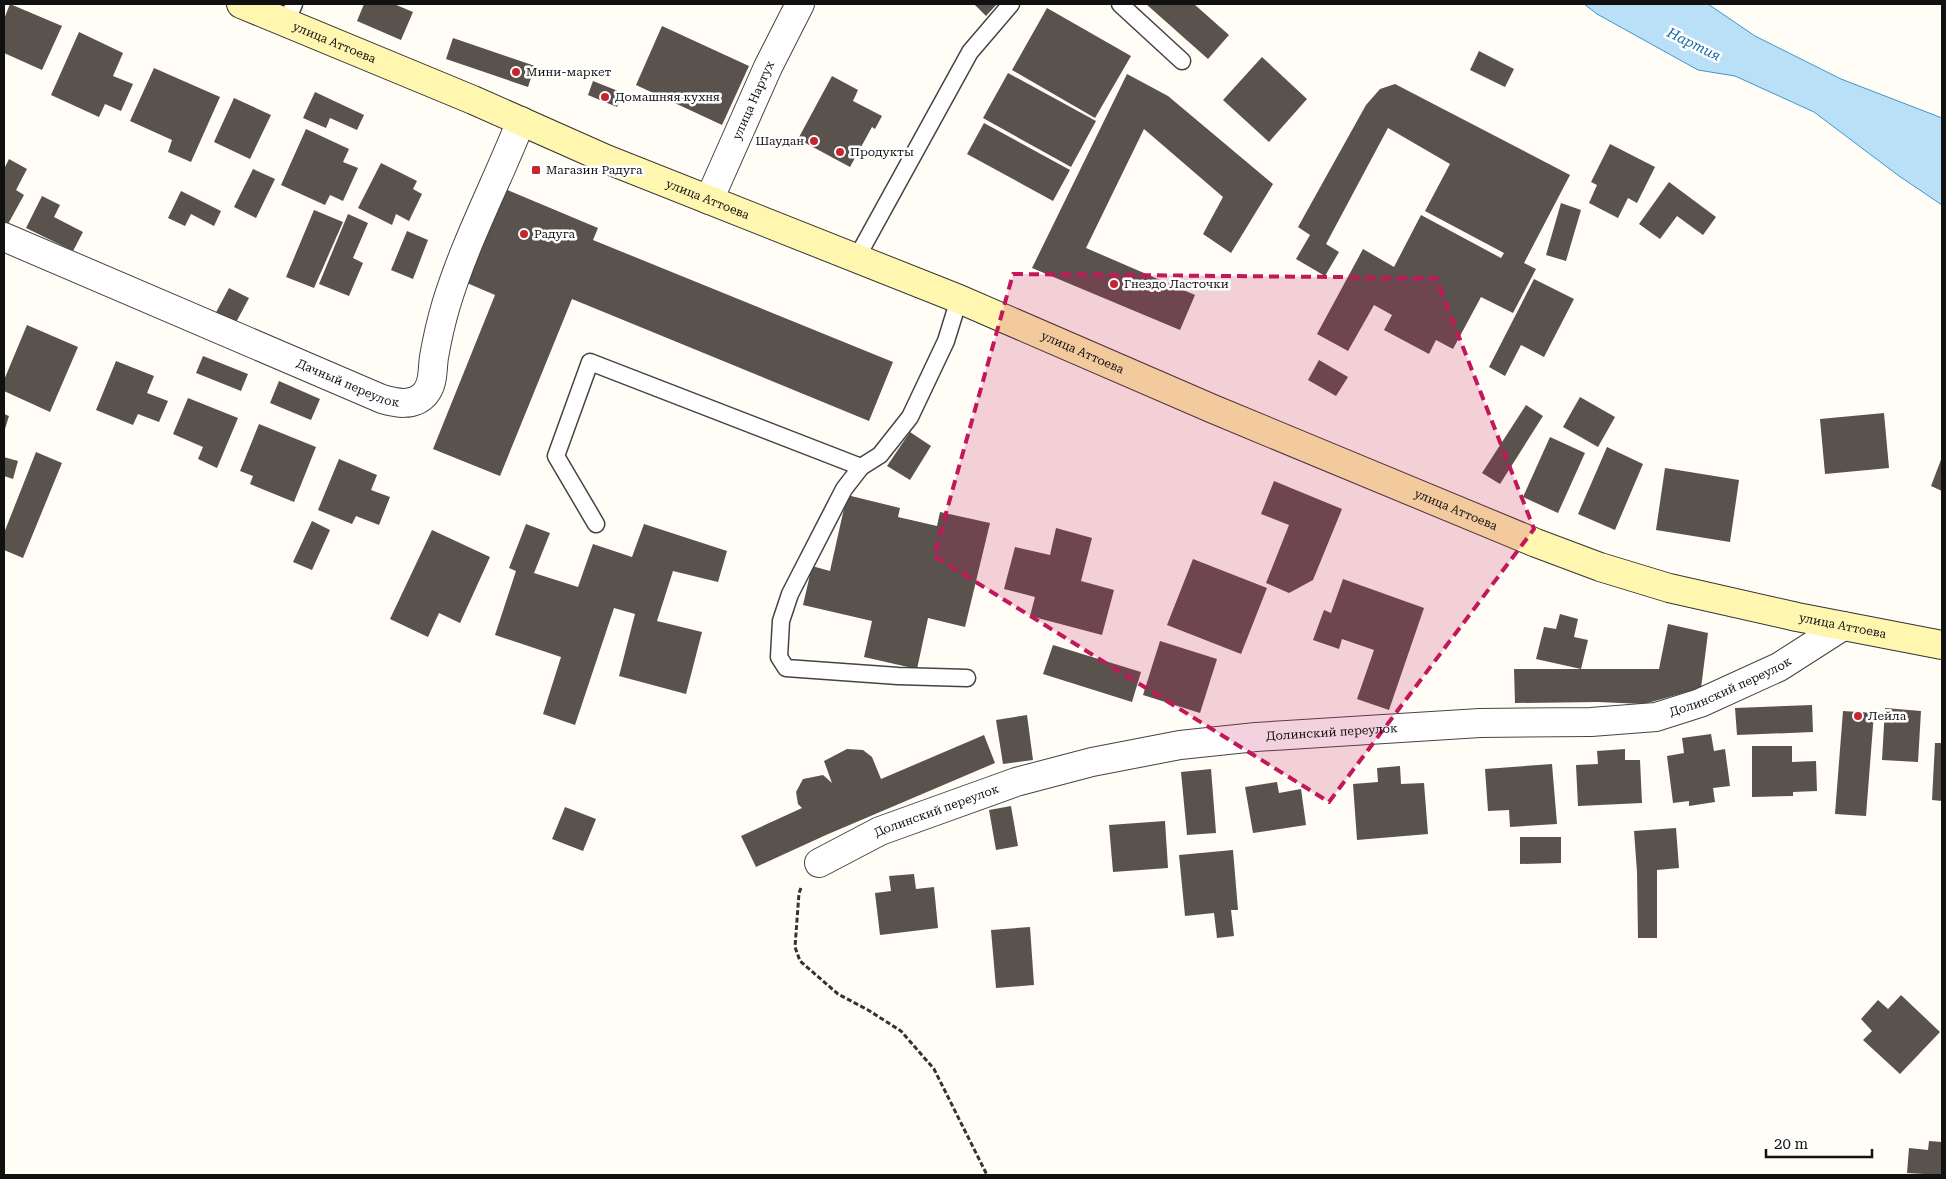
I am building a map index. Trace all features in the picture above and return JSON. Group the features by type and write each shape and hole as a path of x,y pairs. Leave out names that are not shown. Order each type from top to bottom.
{"street":[{"name":"улица Аттоева","path":"241,4 290,13 520,121 606,159 959,299 1350,467 1600,568 1678,590 1942,646"},
{"name":"улица Нартух","path":"709,200 768,66 800,4"},
{"name":"Дачный переулок","path":"4,237 382,398 399,403 414,402 424,394 431,383 434,357 446,305 471,236 504,164 520,121"},
{"name":"Долинский переулок","path":"819,863 880,831 1016,782 1092,762 1180,745 1256,737 1480,724 1591,722 1656,718 1700,703 1779,668 1843,626"}],"lane":[{"path":"856,259 970,52 1011,4"},
{"path":"1120,4 1182,60"},
{"path":"959,299 946,341 910,417 880,455 861,467 844,489 790,594 781,621 779,657 786,668 898,676 967,678"},
{"path":"596,524 556,456 590,362 861,467"}],"path":[{"path":"819,863 804,879 799,893 795,947 800,961 838,994 901,1031 934,1069 987,1175"}],"highlighted area":[{"path":"1013,274 1436,278 1534,529 1329,802 934,556"}],"water":[{"name":"Нартия","path":"1584,4 1708,4 1755,36 1841,79 1942,118 1942,205 1899,176 1814,112 1735,76 1698,70 1597,14"}],"building":[{"path":"10,4 62,26 42,70 4,53 4,19"},
{"path":"364,4 394,4 413,12 401,40 357,21"},
{"path":"974,4 997,4 986,16"},
{"path":"1146,4 1194,4 1229,35 1208,59"},
{"path":"1047,8 1131,56 1095,118 1012,70"},
{"path":"662,26 749,66 722,125 636,85"},
{"path":"79,32 123,53 113,76 133,84 121,111 105,104 99,117 51,95"},
{"path":"453,38 535,66 528,87 446,59"},
{"path":"1479,51 1514,69 1505,87 1470,70"},
{"path":"1262,57 1307,99 1269,142 1223,100"},
{"path":"154,68 220,97 191,162 168,152 172,140 130,121"},
{"path":"1008,73 1096,121 1071,167 983,118"},
{"path":"1127,74 1168,96 1273,184 1231,253 1203,234 1223,197 1144,129 1086,248 1195,295 1180,330 1032,268"},
{"path":"832,76 858,90 853,101 882,116 875,129 872,127 850,167 798,139"},
{"path":"593,81 623,93 617,107 588,95"},
{"path":"1395,84 1570,175 1524,263 1536,269 1513,313 1481,297 1453,349 1436,340 1429,354 1384,330 1392,315 1374,305 1348,351 1317,334 1363,249 1394,267 1421,215 1501,258 1504,253 1425,211 1450,164 1388,128 1326,244 1339,252 1325,276 1296,259 1310,235 1298,227 1366,105 1380,89"},
{"path":"315,92 364,115 357,130 330,118 326,128 303,118"},
{"path":"234,98 271,115 250,159 214,142"},
{"path":"984,123 1070,170 1053,201 967,154"},
{"path":"306,129 349,149 343,162 358,168 343,201 330,195 325,205 281,185"},
{"path":"1610,144 1655,167 1637,203 1628,198 1618,218 1589,203 1597,185 1591,182"},
{"path":"9,159 27,169 16,190 24,195 8,224 4,222 4,169"},
{"path":"381,163 417,181 413,189 422,194 409,221 396,214 392,225 358,208"},
{"path":"253,169 275,179 256,218 234,207"},
{"path":"1669,182 1716,217 1703,235 1677,216 1660,239 1639,224"},
{"path":"505,189 598,228 593,240 893,362 869,421 572,299 500,476 433,449 495,295 467,283"},
{"path":"181,191 221,211 214,226 191,214 185,226 168,218"},
{"path":"42,196 60,205 54,217 83,232 73,251 26,228"},
{"path":"1561,203 1581,210 1566,261 1546,255"},
{"path":"314,210 343,222 314,288 286,277"},
{"path":"348,214 368,223 353,258 363,263 349,296 319,284"},
{"path":"407,231 428,240 413,279 391,270"},
{"path":"1534,279 1574,299 1544,357 1521,345 1505,376 1489,367"},
{"path":"229,288 249,298 233,328 213,318"},
{"path":"27,325 78,347 50,412 4,391 4,380"},
{"path":"203,356 248,374 241,391 196,373"},
{"path":"1319,360 1348,377 1336,396 1308,380"},
{"path":"116,361 154,376 147,393 168,401 159,422 138,414 133,425 96,410"},
{"path":"279,381 320,399 311,420 270,403"},
{"path":"1580,397 1615,417 1598,447 1563,427"},
{"path":"188,398 238,418 217,468 198,459 203,447 173,434"},
{"path":"1526,405 1543,416 1500,484 1482,473"},
{"path":"1884,413 1889,468 1825,474 1820,419"},
{"path":"4,414 9,416 4,432"},
{"path":"259,424 316,447 294,502 250,484 253,476 240,471"},
{"path":"910,432 931,446 910,480 887,466"},
{"path":"1550,437 1585,453 1558,513 1523,497"},
{"path":"1607,447 1643,464 1615,530 1578,514"},
{"path":"36,452 62,463 23,558 4,550 4,533"},
{"path":"4,457 18,461 13,479 4,476"},
{"path":"1942,457 1942,491 1931,486"},
{"path":"339,459 377,475 371,490 390,497 379,525 356,516 352,524 318,510"},
{"path":"1665,468 1739,480 1730,542 1656,530"},
{"path":"1274,481 1342,509 1313,580 1289,593 1266,583 1289,525 1261,514"},
{"path":"847,495 900,508 898,517 937,526 940,512 990,523 965,627 928,618 917,669 864,657 872,621 803,605 812,566 830,571"},
{"path":"312,521 330,530 312,570 293,562"},
{"path":"526,524 550,533 534,573 578,587 593,544 632,557 644,524 727,551 718,582 673,571 657,621 702,632 686,694 619,676 635,614 614,608 575,725 543,714 561,657 495,635 516,571 509,568"},
{"path":"1056,528 1092,538 1081,581 1114,590 1102,635 1030,616 1035,597 1004,589 1015,547 1050,555"},
{"path":"432,530 490,557 460,623 439,613 428,637 390,619"},
{"path":"1193,559 1267,588 1241,654 1167,625"},
{"path":"1343,579 1424,608 1389,710 1357,699 1374,650 1342,639 1339,649 1313,640 1324,610 1331,613"},
{"path":"1560,614 1578,619 1574,637 1588,640 1581,669 1536,659 1544,627 1556,629"},
{"path":"1668,624 1708,633 1701,688 1644,704 1598,702 1515,703 1514,669 1659,669"},
{"path":"1160,641 1217,659 1200,713 1143,695"},
{"path":"1053,645 1141,672 1132,702 1043,674"},
{"path":"1812,705 1813,732 1737,735 1735,708"},
{"path":"1885,708 1921,711 1918,762 1882,760"},
{"path":"1843,711 1874,713 1866,816 1835,814"},
{"path":"1027,715 1033,760 1003,764 996,720"},
{"path":"1711,734 1714,751 1725,749 1730,786 1713,788 1715,802 1689,806 1689,801 1673,803 1667,756 1684,753 1682,738"},
{"path":"984,735 995,763 756,867 741,836 802,808 798,804 796,792 803,779 823,775 832,783 824,761 847,749 863,750 872,757 881,779"},
{"path":"1935,743 1942,743 1942,801 1932,800"},
{"path":"1752,746 1792,746 1792,762 1816,761 1817,791 1793,792 1793,796 1752,797"},
{"path":"1625,749 1625,760 1640,760 1642,803 1578,806 1576,765 1598,764 1597,751"},
{"path":"1552,764 1557,824 1510,827 1509,810 1488,811 1485,769"},
{"path":"1400,766 1401,784 1424,783 1428,834 1357,840 1353,784 1378,782 1377,768"},
{"path":"1211,769 1216,833 1187,835 1181,772"},
{"path":"1277,782 1279,793 1301,789 1306,825 1253,833 1245,787"},
{"path":"1011,806 1018,846 996,850 989,810"},
{"path":"565,807 596,819 583,851 552,839"},
{"path":"1165,821 1168,868 1113,872 1109,825"},
{"path":"1676,828 1679,868 1657,870 1657,938 1638,938 1634,831"},
{"path":"1520,837 1561,837 1561,863 1520,864"},
{"path":"1233,850 1238,910 1231,910 1234,936 1217,938 1214,913 1185,916 1179,855"},
{"path":"914,874 916,889 934,887 938,928 880,935 875,893 891,891 889,876"},
{"path":"1030,927 1034,985 996,988 991,930"},
{"path":"1901,995 1940,1032 1900,1074 1863,1040 1872,1031 1861,1019 1878,1000 1888,1009"},
{"path":"1929,1141 1942,1142 1942,1175 1907,1173 1909,1148 1928,1150"}],"place":[{"name":"Мини-маркет","path":"516,72"},
{"name":"Домашняя кухня","path":"605,97"},
{"name":"Шаудан","path":"814,141"},
{"name":"Продукты","path":"840,152"},
{"name":"Магазин Радуга","path":"536,170"},
{"name":"Радуга","path":"524,234"},
{"name":"Гнездо Ласточки","path":"1114,284"},
{"name":"Лейла","path":"1858,716"}]}
